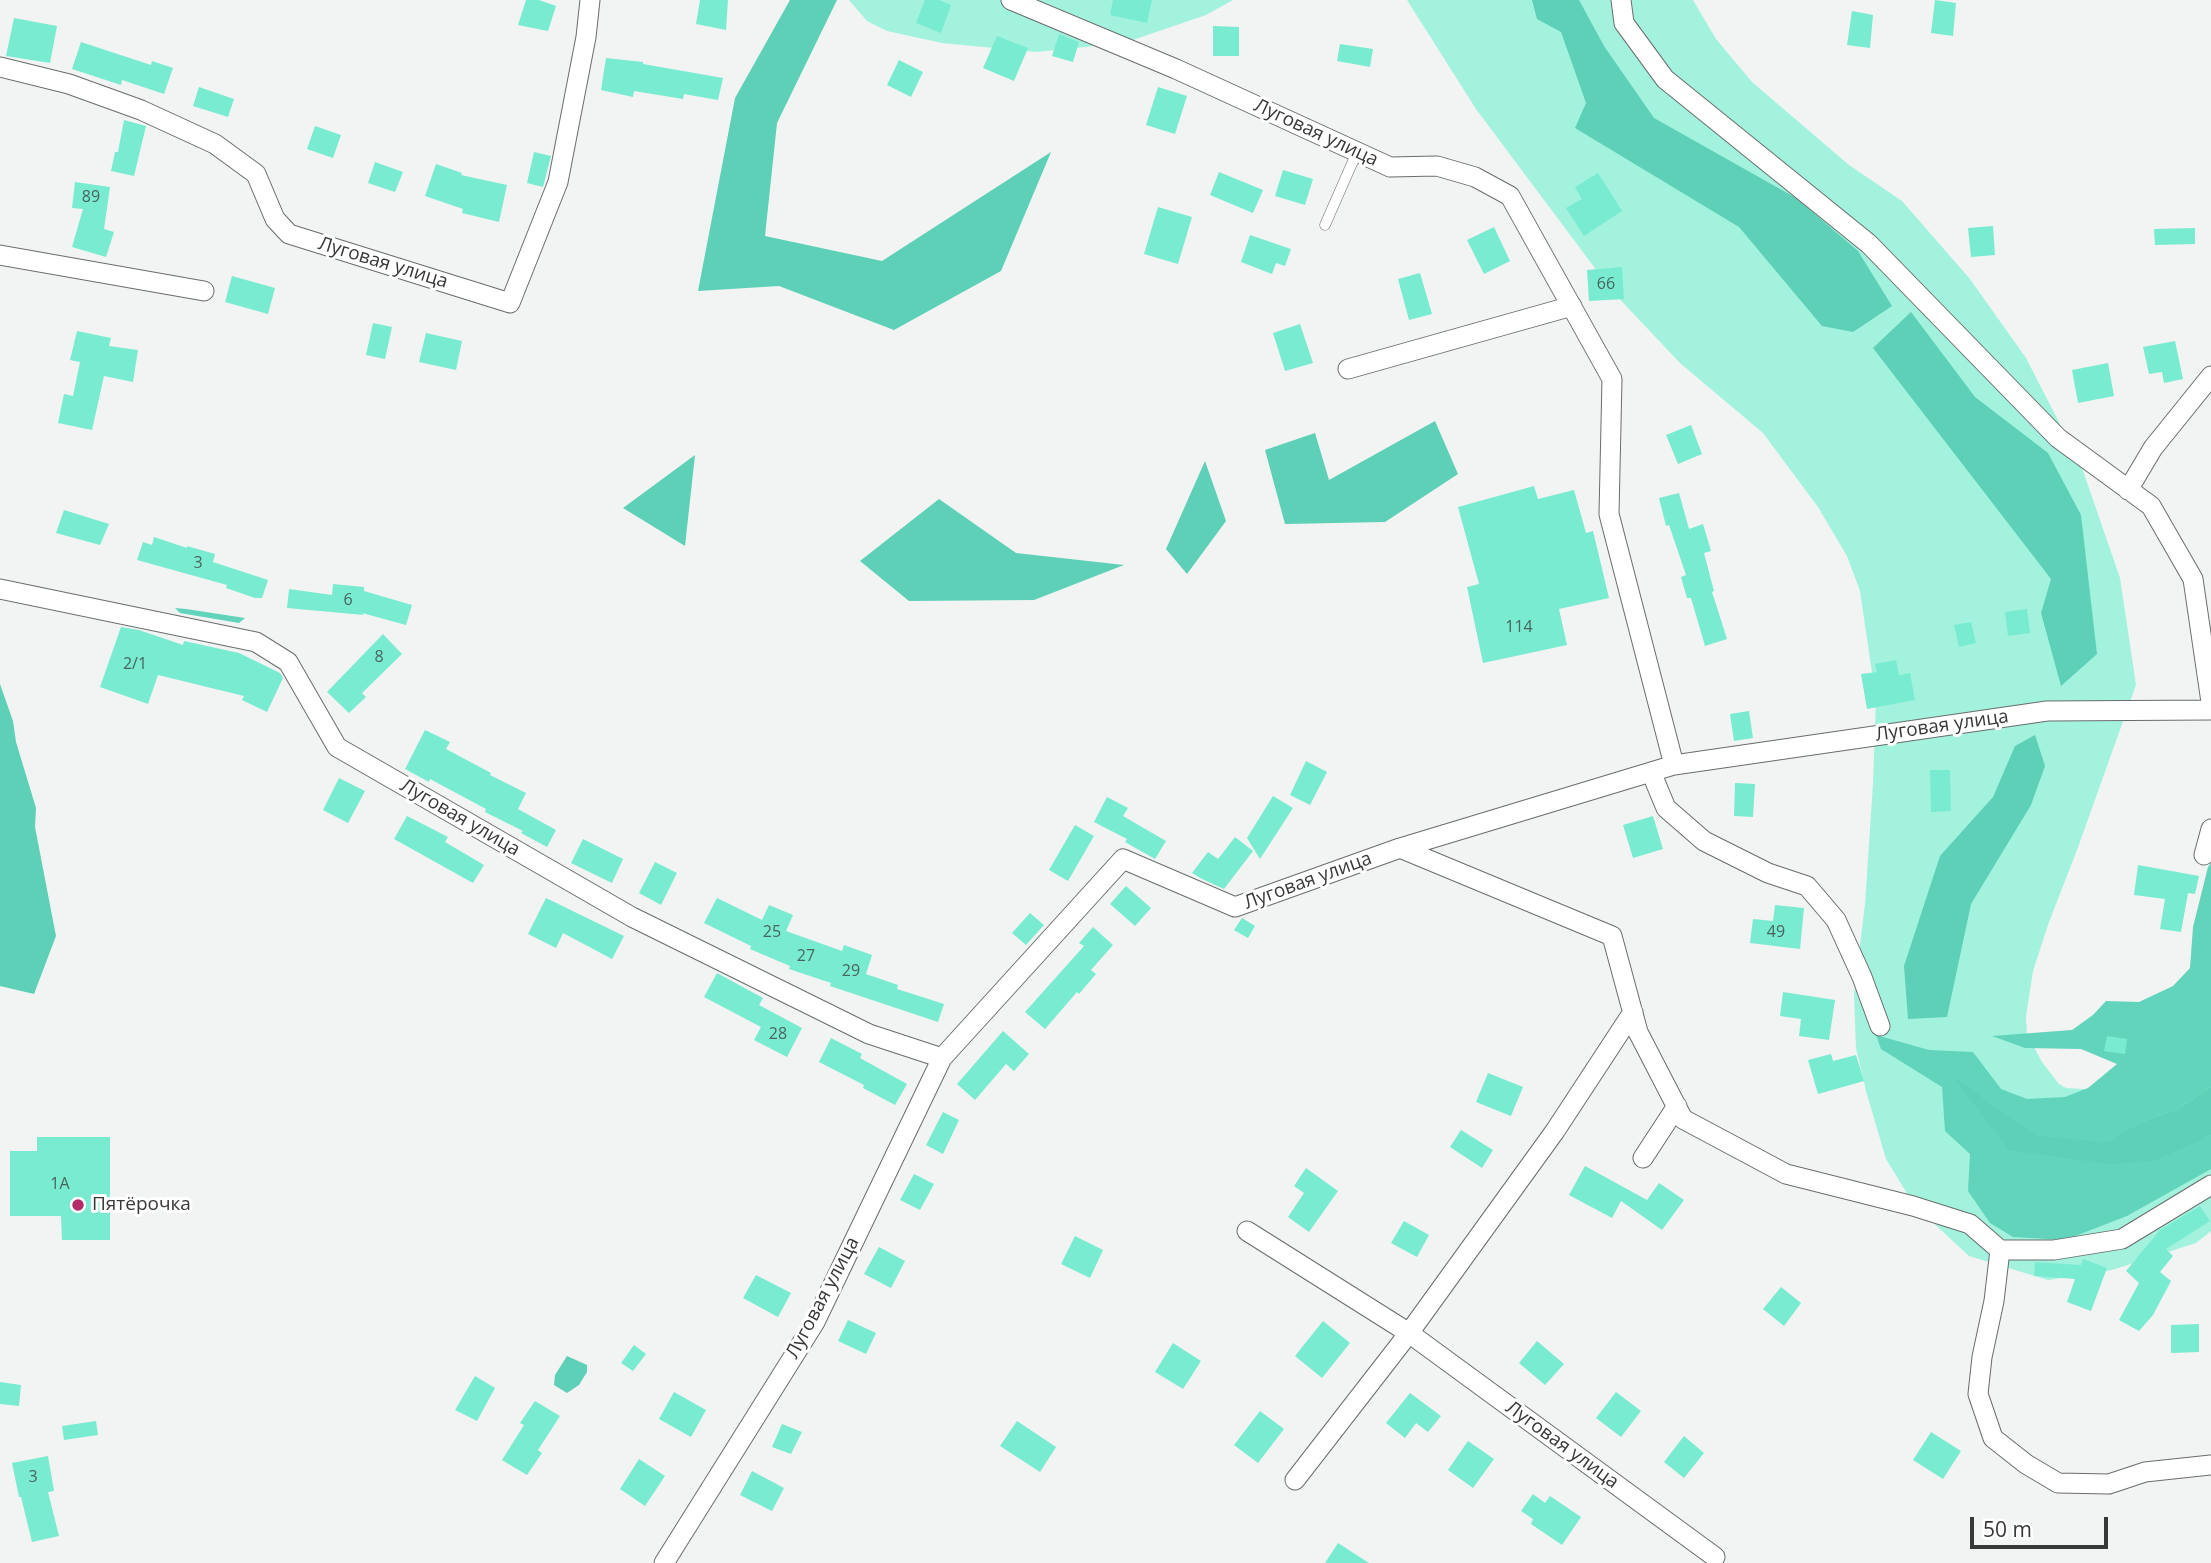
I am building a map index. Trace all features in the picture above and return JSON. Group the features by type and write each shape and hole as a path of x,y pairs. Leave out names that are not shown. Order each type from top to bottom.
{"street":[{"name":"Луговая улица","path":"0,67 69,84 117,101 215,144 256,174 275,219 289,234 510,303 558,182 586,37 590,0"},
{"name":"Луговая улица","path":"1011,0 1176,69 1390,167 1437,166 1475,177 1510,195 1612,379 1609,514 1674,765"},
{"path":"1621,0 1624,23 1665,79 1869,244 2058,438 2151,506 2193,579 2211,702"},
{"path":"0,255 204,291"},
{"path":"1348,369 1572,306"},
{"path":"2128,490 2153,448 2211,376"},
{"name":"Луговая улица","path":"0,589 256,642 288,662 337,747 632,917 869,1034 942,1058"},
{"name":"Луговая улица","path":"664,1563 815,1322 942,1058 1123,859 1235,907 1401,848 1674,765 2047,710 2211,710"},
{"path":"1651,772 1666,808 1704,841 1768,873 1807,886 1836,920 1862,977 1880,1026"},
{"path":"2204,855 2211,829"},
{"path":"1401,848 1612,936 1638,1032 1683,1119 1786,1174 1913,1206 1970,1224 2000,1250 2054,1250 2122,1239 2211,1185"},
{"path":"1295,1480 1409,1333 1555,1131 1633,1012"},
{"path":"1643,1157 1676,1106"},
{"name":"Луговая улица","path":"1247,1231 1409,1333 1715,1557"},
{"path":"2000,1250 1978,1394 1993,1438 2026,1464 2058,1483 2109,1484 2145,1472 2211,1465"}],"lane":[{"path":"1325,225 1357,152"}],"shaded area":[{"path":"790,0 837,0 777,123 765,236 882,261 1051,152 1001,271 894,330 779,286 698,291 735,98"},
{"path":"849,0 1233,0 1206,15 1124,43 1036,52 942,43 887,31 867,21"},
{"path":"1407,0 1693,0 1716,39 1752,82 1849,165 1902,201 1970,279 2026,358 2081,465 2120,578 2136,685 2033,971 2026,1016 2027,1034 2042,1062 2059,1084 2066,1088 2098,1090 2211,1030 2211,1231 2196,1243 2112,1270 2048,1280 1969,1256 1914,1205 1886,1159 1856,1048 1854,995 1865,904 1876,700 1860,591 1847,556 1818,507 1763,433 1680,363 1612,291 1476,109"},
{"path":"1532,0 1579,0 1604,46 1654,118 1796,198 1858,251 1892,306 1853,332 1822,326 1739,227 1575,128 1586,103 1561,32 1537,19"},
{"path":"1911,312 1975,397 2048,453 2081,515 2097,654 2061,686 2041,613 2051,579 1873,348"},
{"path":"1435,421 1458,474 1385,522 1285,524 1265,450 1315,433 1329,480"},
{"path":"695,455 685,546 623,508"},
{"path":"1205,461 1226,521 1187,574 1166,549"},
{"path":"939,499 1016,553 1124,565 1034,600 909,601 860,561"},
{"path":"175,608 245,618 239,623 180,613"},
{"path":"0,684 13,721 16,742 36,808 35,827 56,936 34,994 0,986"},
{"path":"2035,735 2045,766 2031,805 1971,904 1947,1017 1908,1019 1904,966 1940,856 1993,797 2015,746"},
{"path":"2211,863 2211,1087 2178,1109 2147,1120 2116,1138 2102,1142 2200,1139 2211,1135 2211,1169 2127,1216 2065,1240 2013,1237 1990,1223 1968,1191 1970,1154 1945,1131 1942,1087 1881,1049 1876,1035 1929,1050 1973,1052 2001,1089 2027,1099 2065,1097 2088,1088 2117,1064 2081,1049 2025,1048 1992,1036 2072,1030 2093,1015 2106,1001 2139,1002 2173,986 2190,968 2193,927"},
{"path":"1953,1077 2036,1136 2102,1142 2147,1120 2178,1109 2211,1087 2211,1135 2154,1161 2108,1164 2009,1150"},
{"path":"567,1356 587,1365 587,1372 579,1385 567,1393 554,1385 555,1375"}],"building":[{"path":"526,0 539,0 556,6 548,31 518,25"},
{"path":"700,0 728,0 726,30 696,24"},
{"path":"925,0 939,0 951,5 941,33 916,23"},
{"path":"1113,0 1152,0 1147,23 1110,15"},
{"path":"1935,0 1956,3 1953,36 1931,33"},
{"path":"1852,11 1873,15 1870,48 1847,45"},
{"path":"14,18 57,26 50,63 6,56"},
{"path":"1213,26 1239,27 1239,56 1213,56"},
{"path":"1059,34 1079,42 1073,62 1052,56"},
{"path":"997,36 1028,48 1014,81 983,68"},
{"path":"81,42 151,65 152,61 173,68 164,94 122,80 121,85 72,69"},
{"path":"1340,44 1373,49 1370,67 1337,61"},
{"path":"606,58 643,62 723,78 718,100 684,94 683,99 634,91 633,97 601,90"},
{"path":"899,60 923,72 911,97 887,85"},
{"path":"199,87 234,99 228,117 193,106"},
{"path":"1158,87 1187,96 1175,134 1146,125"},
{"path":"124,120 146,126 134,176 111,171"},
{"path":"315,126 341,135 333,158 307,149"},
{"path":"534,152 551,156 543,187 527,183"},
{"path":"375,162 403,172 395,192 368,183"},
{"path":"436,164 462,173 461,175 507,185 499,222 462,213 463,209 425,196"},
{"path":"1283,170 1313,179 1305,205 1275,196"},
{"path":"1219,172 1263,190 1253,213 1210,195"},
{"path":"1598,173 1622,211 1584,236 1566,208 1582,199 1575,187"},
{"path":"75,182 110,187 104,229 114,232 106,257 72,247 83,209 72,208"},
{"path":"1158,207 1192,217 1178,264 1144,254"},
{"path":"1993,226 1995,255 1971,257 1968,228"},
{"path":"1494,227 1510,261 1484,274 1467,240"},
{"path":"2195,228 2195,244 2155,245 2154,229"},
{"path":"1250,235 1291,249 1285,266 1276,263 1272,274 1241,262"},
{"path":"1622,267 1624,299 1589,301 1587,270"},
{"path":"1420,273 1432,314 1409,320 1398,279"},
{"path":"232,276 275,288 268,314 225,302"},
{"path":"373,323 392,327 385,359 366,355"},
{"path":"1300,324 1313,363 1285,371 1273,333"},
{"path":"77,331 111,338 109,346 138,350 133,382 104,376 92,430 58,423 64,394 73,396 80,362 70,360"},
{"path":"426,333 462,341 456,370 419,362"},
{"path":"2175,341 2183,379 2164,383 2162,372 2149,374 2143,347"},
{"path":"2108,363 2114,396 2078,403 2072,370"},
{"path":"1691,425 1702,454 1678,464 1666,435"},
{"path":"1534,486 1538,499 1574,490 1586,533 1593,531 1609,598 1559,609 1567,645 1483,663 1467,587 1479,584 1458,507"},
{"path":"1679,493 1689,529 1703,524 1711,551 1704,553 1714,591 1712,592 1727,639 1705,646 1691,598 1687,598 1681,577 1686,575 1669,525 1666,526 1659,498"},
{"path":"64,510 109,524 100,545 56,533"},
{"path":"154,537 215,554 213,562 268,580 262,598 226,588 227,585 137,560 143,542 152,545"},
{"path":"333,584 364,587 364,591 412,605 406,625 362,613 364,615 287,608 289,589 332,595"},
{"path":"2027,609 2030,633 2008,636 2005,612"},
{"path":"1971,622 1976,643 1959,647 1954,625"},
{"path":"121,627 139,630 183,645 184,641 239,653 280,673 283,678 267,712 242,700 244,696 158,675 148,704 100,687"},
{"path":"383,634 402,654 362,693 366,697 349,713 327,692"},
{"path":"1896,660 1899,675 1910,673 1915,700 1867,709 1861,674 1877,672 1875,664"},
{"path":"1749,711 1753,738 1734,741 1730,714"},
{"path":"425,730 450,742 446,749 526,793 518,809 556,830 547,847 521,833 523,831 485,812 486,809 430,779 429,782 405,769"},
{"path":"1306,761 1327,772 1310,805 1290,795"},
{"path":"1930,770 1950,770 1951,811 1931,812"},
{"path":"339,778 365,791 348,823 323,810"},
{"path":"1735,783 1755,784 1753,817 1734,816"},
{"path":"1273,796 1293,808 1260,859 1247,838"},
{"path":"1107,797 1128,808 1123,816 1166,841 1155,859 1125,842 1127,839 1094,822"},
{"path":"407,816 448,837 445,842 484,865 473,883 394,839"},
{"path":"1653,816 1663,849 1633,858 1623,825"},
{"path":"1075,825 1094,836 1068,881 1049,870"},
{"path":"1235,837 1253,851 1224,889 1192,873 1208,852 1218,859"},
{"path":"583,839 623,859 612,883 571,863"},
{"path":"655,862 677,873 661,905 639,893"},
{"path":"2138,865 2199,876 2195,894 2188,893 2181,932 2160,929 2165,899 2134,895"},
{"path":"1126,886 1151,908 1135,926 1110,904"},
{"path":"546,898 624,936 612,959 563,933 556,948 528,934"},
{"path":"717,898 762,920 769,905 793,915 786,931 842,951 844,945 872,955 866,974 898,985 897,989 944,1004 938,1022 830,986 831,983 789,969 790,966 750,949 751,946 704,923"},
{"path":"1775,905 1804,908 1800,949 1750,943 1753,919 1773,921"},
{"path":"1030,913 1044,925 1026,945 1012,933"},
{"path":"1242,918 1255,926 1248,938 1234,930"},
{"path":"1093,927 1113,945 1091,970 1096,974 1045,1029 1025,1012 1084,946 1079,943"},
{"path":"717,973 763,998 759,1005 802,1028 787,1057 754,1040 761,1027 704,997"},
{"path":"1783,992 1835,1000 1829,1040 1799,1036 1801,1019 1780,1016"},
{"path":"1003,1031 1029,1054 1014,1071 1006,1064 975,1100 957,1084"},
{"path":"2107,1036 2127,1039 2125,1054 2104,1051"},
{"path":"831,1038 862,1054 860,1058 907,1084 895,1105 863,1088 864,1085 819,1062"},
{"path":"1831,1054 1833,1061 1856,1055 1864,1081 1818,1094 1808,1060"},
{"path":"1488,1073 1523,1087 1511,1116 1476,1102"},
{"path":"943,1112 959,1120 943,1154 926,1145"},
{"path":"1461,1130 1493,1150 1482,1168 1450,1147"},
{"path":"37,1137 110,1137 110,1240 62,1240 61,1216 10,1216 10,1151 37,1151"},
{"path":"1585,1166 1647,1200 1659,1183 1684,1200 1662,1230 1621,1201 1612,1218 1569,1195"},
{"path":"1306,1168 1338,1191 1309,1232 1288,1217 1304,1193 1294,1186"},
{"path":"914,1174 934,1184 920,1210 900,1200"},
{"path":"2200,1206 2210,1221 2166,1249 2173,1256 2160,1272 2171,1281 2153,1315 2139,1331 2119,1320 2139,1283 2126,1271 2160,1230"},
{"path":"1404,1221 1429,1235 1417,1257 1391,1243"},
{"path":"1075,1236 1103,1250 1090,1278 1061,1264"},
{"path":"879,1247 905,1261 891,1288 864,1274"},
{"path":"2083,1259 2107,1268 2091,1311 2067,1302 2075,1279 2034,1276 2035,1262 2081,1265"},
{"path":"756,1275 791,1293 778,1317 743,1298"},
{"path":"1781,1287 1801,1303 1784,1326 1763,1309"},
{"path":"848,1320 876,1333 866,1354 838,1341"},
{"path":"1323,1321 1350,1343 1322,1378 1295,1356"},
{"path":"2199,1324 2199,1352 2171,1353 2171,1325"},
{"path":"1537,1341 1564,1364 1545,1385 1519,1363"},
{"path":"1173,1343 1201,1361 1183,1389 1155,1372"},
{"path":"634,1345 646,1354 633,1371 621,1363"},
{"path":"475,1376 495,1388 477,1421 455,1410"},
{"path":"0,1382 21,1385 19,1406 0,1404"},
{"path":"674,1392 706,1410 691,1437 659,1419"},
{"path":"1616,1392 1641,1411 1621,1437 1596,1418"},
{"path":"1410,1393 1441,1416 1428,1432 1416,1423 1405,1438 1386,1423"},
{"path":"535,1401 560,1416 538,1450 542,1453 527,1475 502,1460 524,1425 520,1423"},
{"path":"1260,1411 1284,1429 1258,1463 1234,1445"},
{"path":"96,1421 98,1435 64,1440 62,1426"},
{"path":"1017,1421 1056,1447 1040,1472 1000,1446"},
{"path":"782,1424 802,1432 791,1454 772,1447"},
{"path":"1931,1432 1961,1451 1943,1479 1913,1460"},
{"path":"1684,1436 1704,1453 1684,1478 1664,1462"},
{"path":"1468,1441 1494,1459 1473,1488 1448,1470"},
{"path":"48,1456 54,1491 48,1492 59,1536 32,1542 12,1463"},
{"path":"639,1459 665,1476 645,1506 620,1489"},
{"path":"752,1471 784,1488 772,1511 740,1495"},
{"path":"1533,1494 1545,1503 1550,1496 1581,1517 1562,1545 1531,1524 1533,1519 1521,1511"},
{"path":"1338,1543 1369,1563 1325,1563"}],"place":[{"name":"Пятёрочка","path":"78,1205"}]}
